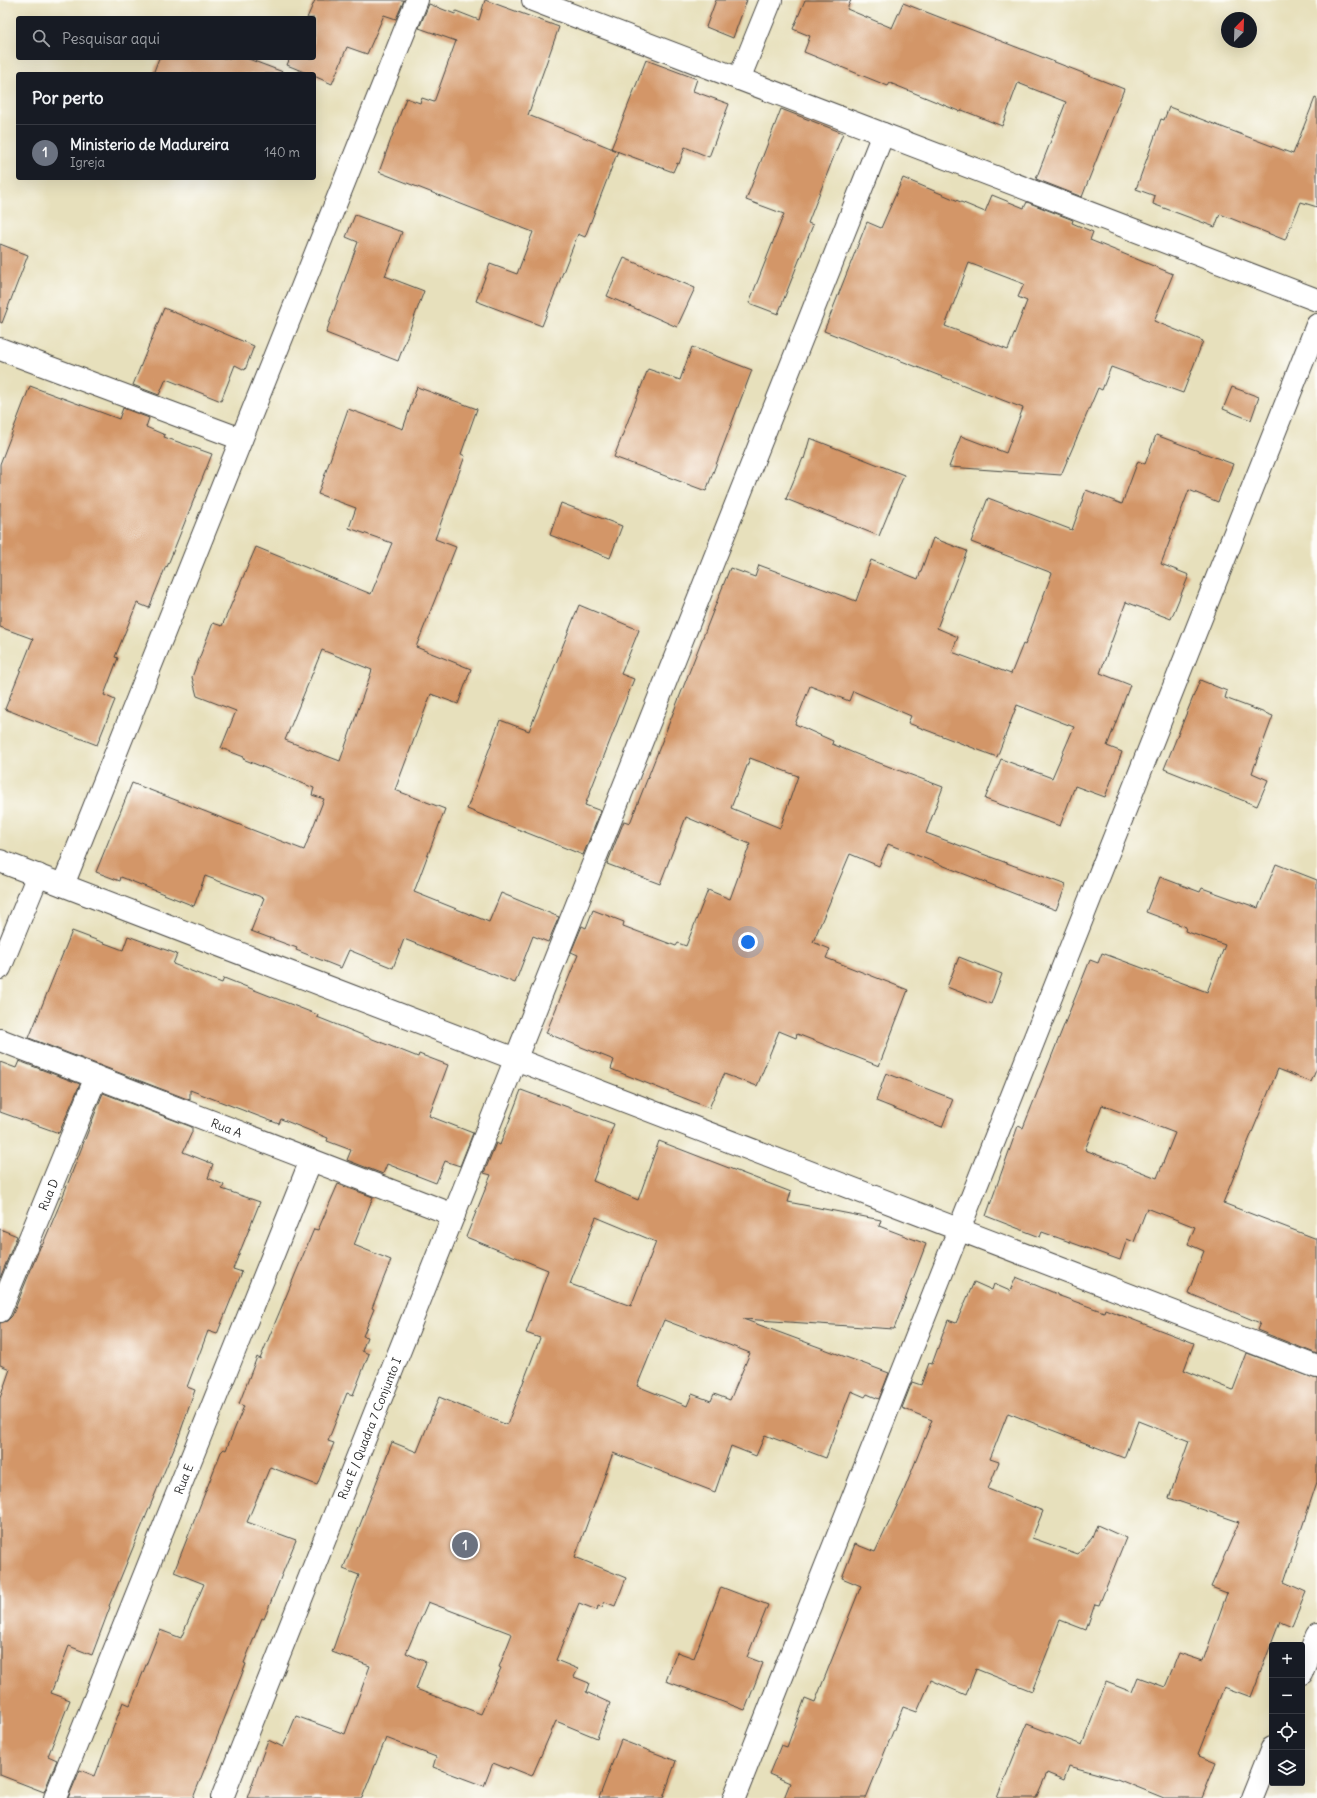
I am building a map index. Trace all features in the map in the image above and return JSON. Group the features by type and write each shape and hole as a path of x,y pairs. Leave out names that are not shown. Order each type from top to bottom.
{"street":[{"path":"63,885 417,0"},
{"path":"533,0 1317,300"},
{"path":"739,79 771,0"},
{"name":"Rua E / Quadra 7 Conjunto I","path":"222,1798 884,134"},
{"path":"734,1798 1317,325"},
{"path":"0,349 241,440"},
{"path":"0,861 1317,1367"},
{"path":"0,968 38,875"},
{"name":"Rua A","path":"0,1040 454,1214"},
{"name":"Rua D","path":"0,1311 96,1077"},
{"name":"Rua E","path":"55,1798 311,1160"},
{"path":"1305,1666 1317,1636"},
{"path":"1252,1798 1271,1750"}],"building":[{"path":"315,0 404,0 396,19 384,15 367,54 347,47 332,84 316,77 316,72 304,72 287,65 289,60 316,60 316,16 308,16"},
{"path":"485,0 559,27 528,115 618,151 585,237 578,234 542,326 476,301 490,264 517,274 533,232 379,172 406,98 420,103 422,98 434,102 456,41 419,28 429,4 455,14 456,11 479,20"},
{"path":"716,0 747,0 733,38 706,27"},
{"path":"805,0 851,0 847,9 892,28 903,3 1124,89 1082,197 1036,179 1066,102 1018,83 1002,126 962,110 961,112 890,83 888,86 804,52 810,36 793,29"},
{"path":"158,60 251,60 283,72 154,72"},
{"path":"646,60 697,79 693,91 729,104 709,157 685,147 679,164 677,163 673,172 611,149"},
{"path":"1315,98 1317,99 1317,207 1301,202 1285,240 1220,214 1215,227 1153,204 1155,196 1136,189 1161,119 1164,120 1169,107 1293,154"},
{"path":"781,109 843,133 808,223 813,225 778,314 749,303 784,214 746,200"},
{"path":"903,178 985,212 992,195 1024,208 1027,202 1073,220 1072,223 1093,232 1090,240 1173,274 1154,321 1203,341 1183,393 1111,367 1102,390 1098,388 1061,475 949,467 961,436 1006,453 1023,408 824,331 867,222 881,228","holes":["969,263 1024,284 1018,297 1027,301 1008,350 945,326"]},
{"path":"355,215 402,232 385,276 424,291 398,361 326,333 358,242 346,237"},
{"path":"0,244 28,255 2,323 0,322"},
{"path":"624,258 695,288 677,327 607,296"},
{"path":"164,308 254,346 245,370 235,365 221,401 166,379 159,395 133,385"},
{"path":"692,347 752,370 706,491 614,457 648,369 680,380"},
{"path":"30,386 119,419 123,408 149,418 146,427 165,435 164,437 212,454 149,608 137,603 115,657 118,658 104,695 115,700 97,745 5,709 33,639 0,627 0,464"},
{"path":"417,387 477,409 461,454 465,456 435,539 456,547 416,647 471,669 458,704 431,694 395,790 445,809 414,892 489,922 501,893 559,917 548,942 533,936 515,983 404,939 393,968 349,950 341,968 296,950 297,948 251,931 264,898 205,876 194,906 121,877 120,881 96,872 132,783 304,850 324,799 312,795 314,788 243,759 244,757 221,748 236,711 197,696 192,677 213,623 222,626 256,547 371,594 392,543 349,528 356,508 318,494 348,409 403,429","holes":["322,650 372,670 340,761 285,740"]},
{"path":"1232,387 1259,397 1251,420 1223,409"},
{"path":"1156,435 1233,464 1218,502 1189,490 1161,564 1189,575 1171,619 1126,602 1100,673 1130,685 1107,746 1122,752 1105,797 1075,786 1060,826 985,799 1001,759 1052,778 1074,727 1017,705 997,757 908,723 911,716 853,691 849,701 810,686 795,724 833,741 832,744 943,787 926,833 1066,885 1056,910 888,844 879,866 850,854 813,942 830,949 826,958 908,990 879,1066 797,1034 796,1038 779,1031 757,1086 724,1074 709,1108 611,1069 614,1060 546,1033 578,955 571,952 582,926 586,928 593,910 624,922 623,926 676,946 678,943 686,946 708,890 730,899 750,844 686,817 660,884 607,864 624,821 630,823 730,568 755,577 759,565 856,601 871,560 918,579 933,538 967,551 937,628 958,637 952,652 1011,674 1023,644 1025,645 1052,573 971,542 988,498 1072,530 1086,490 1122,504 1138,461 1145,464","holes":["750,758 798,776 780,828 731,808"]},
{"path":"810,438 904,475 879,536 786,499 803,458 804,459"},
{"path":"561,503 622,526 610,558 550,535"},
{"path":"579,605 639,630 621,674 634,679 585,805 601,811 583,855 467,809 500,720 529,731"},
{"path":"1200,680 1227,691 1225,698 1273,716 1252,773 1268,780 1257,806 1164,769"},
{"path":"1276,864 1317,880 1317,1068 1311,1082 1278,1069 1223,1203 1317,1239 1317,1354 1257,1330 1260,1323 1188,1293 1204,1251 1188,1244 1195,1227 1147,1208 1134,1242 1127,1239 1120,1260 1042,1232 1040,1237 986,1216 1018,1126 1023,1128 1090,960 1098,963 1102,953 1207,992 1225,945 1185,931 1186,927 1146,912 1160,877 1200,892 1202,888 1258,908","holes":["1102,1105 1175,1133 1157,1178 1085,1150"]},
{"path":"72,931 123,950 128,936 177,954 173,964 222,983 224,978 418,1057 419,1054 448,1065 429,1116 473,1133 460,1166 445,1161 436,1183 387,1164 383,1174 347,1160 351,1150 327,1141 328,1138 281,1119 279,1124 190,1090 190,1100 29,1038"},
{"path":"959,957 1002,974 991,1004 947,987"},
{"path":"19,1061 80,1084 59,1133 0,1112 0,1062 16,1068"},
{"path":"886,1073 953,1099 942,1127 876,1101"},
{"path":"521,1090 614,1124 593,1181 638,1200 659,1141 791,1192 788,1202 881,1220 879,1226 926,1244 894,1329 743,1319 889,1373 879,1399 867,1394 865,1397 851,1391 826,1458 765,1435 756,1456 731,1446 715,1492 613,1453 575,1557 626,1578 615,1606 605,1602 602,1607 598,1606 597,1610 579,1603 556,1660 578,1669 574,1677 589,1683 586,1692 610,1703 597,1738 556,1721 532,1776 509,1767 508,1769 493,1763 484,1786 433,1767 436,1757 386,1738 362,1798 247,1798 268,1740 283,1747 296,1716 345,1734 370,1666 332,1652 359,1575 343,1569 392,1442 417,1452 439,1397 507,1425 540,1338 526,1333 548,1270 466,1237 491,1175 484,1173 496,1143 500,1145","holes":["596,1217 656,1242 631,1306 570,1284","664,1320 750,1353 730,1400 714,1394 711,1401 692,1394 687,1406 637,1386","428,1602 512,1634 499,1667 501,1668 481,1714 416,1689 426,1662 406,1653"]},
{"path":"103,1093 192,1127 192,1132 183,1152 213,1164 208,1178 224,1185 222,1189 260,1202 233,1269 242,1272 217,1334 208,1331 187,1387 195,1390 179,1436 109,1606 110,1607 92,1655 69,1646 51,1693 70,1700 48,1756 57,1760 44,1792 0,1775 0,1398 10,1369 0,1365 0,1323 7,1321 12,1316 41,1245 42,1246 59,1206"},
{"path":"338,1184 373,1197 354,1245 391,1260 372,1308 374,1309 363,1336 367,1337 362,1351 369,1354 353,1395 347,1393 328,1441 334,1443 317,1485 270,1467 247,1522 296,1540 264,1619 262,1618 244,1663 246,1664 193,1798 68,1798 80,1770 95,1776 123,1702 130,1705 160,1630 181,1638 204,1584 174,1572 221,1452 224,1449 226,1450 244,1406 239,1404 257,1357 260,1359 314,1229 318,1230"},
{"path":"0,1229 17,1236 0,1278"},
{"path":"1016,1277 1057,1295 1104,1312 1105,1309 1194,1343 1184,1370 1233,1390 1247,1353 1317,1379 1317,1482 1284,1582 1306,1592 1292,1626 1280,1621 1272,1642 1269,1642 1269,1650 1251,1697 1224,1687 1198,1754 1200,1755 1199,1756 1216,1763 1202,1798 1164,1798 1117,1779 1069,1766 1064,1780 1047,1773 1036,1798 997,1798 1027,1724 1082,1745 1106,1682 1132,1692 1138,1677 1165,1687 1179,1653 1203,1661 1227,1593 1211,1587 1239,1522 1169,1498 1189,1441 1138,1421 1124,1458 1008,1413 990,1459 999,1462 988,1489 1043,1511 1032,1538 1078,1554 1092,1538 1097,1525 1126,1538 1099,1605 1095,1604 1086,1630 1060,1620 1032,1691 976,1669 966,1695 931,1680 917,1712 903,1707 866,1798 784,1798 790,1783 769,1774 781,1745 787,1747 805,1698 815,1702 861,1586 842,1578 855,1544 875,1552 903,1493 932,1420 902,1408 912,1382 921,1385 929,1363 932,1364 948,1320 956,1323 974,1282 992,1290 994,1284 1010,1291"},
{"path":"721,1587 768,1605 747,1657 763,1663 745,1710 666,1681 677,1652 694,1658"},
{"path":"621,1740 676,1761 663,1798 599,1798"}],"place":[{"name":"Ministerio de Madureira","path":"465,1545"}]}
